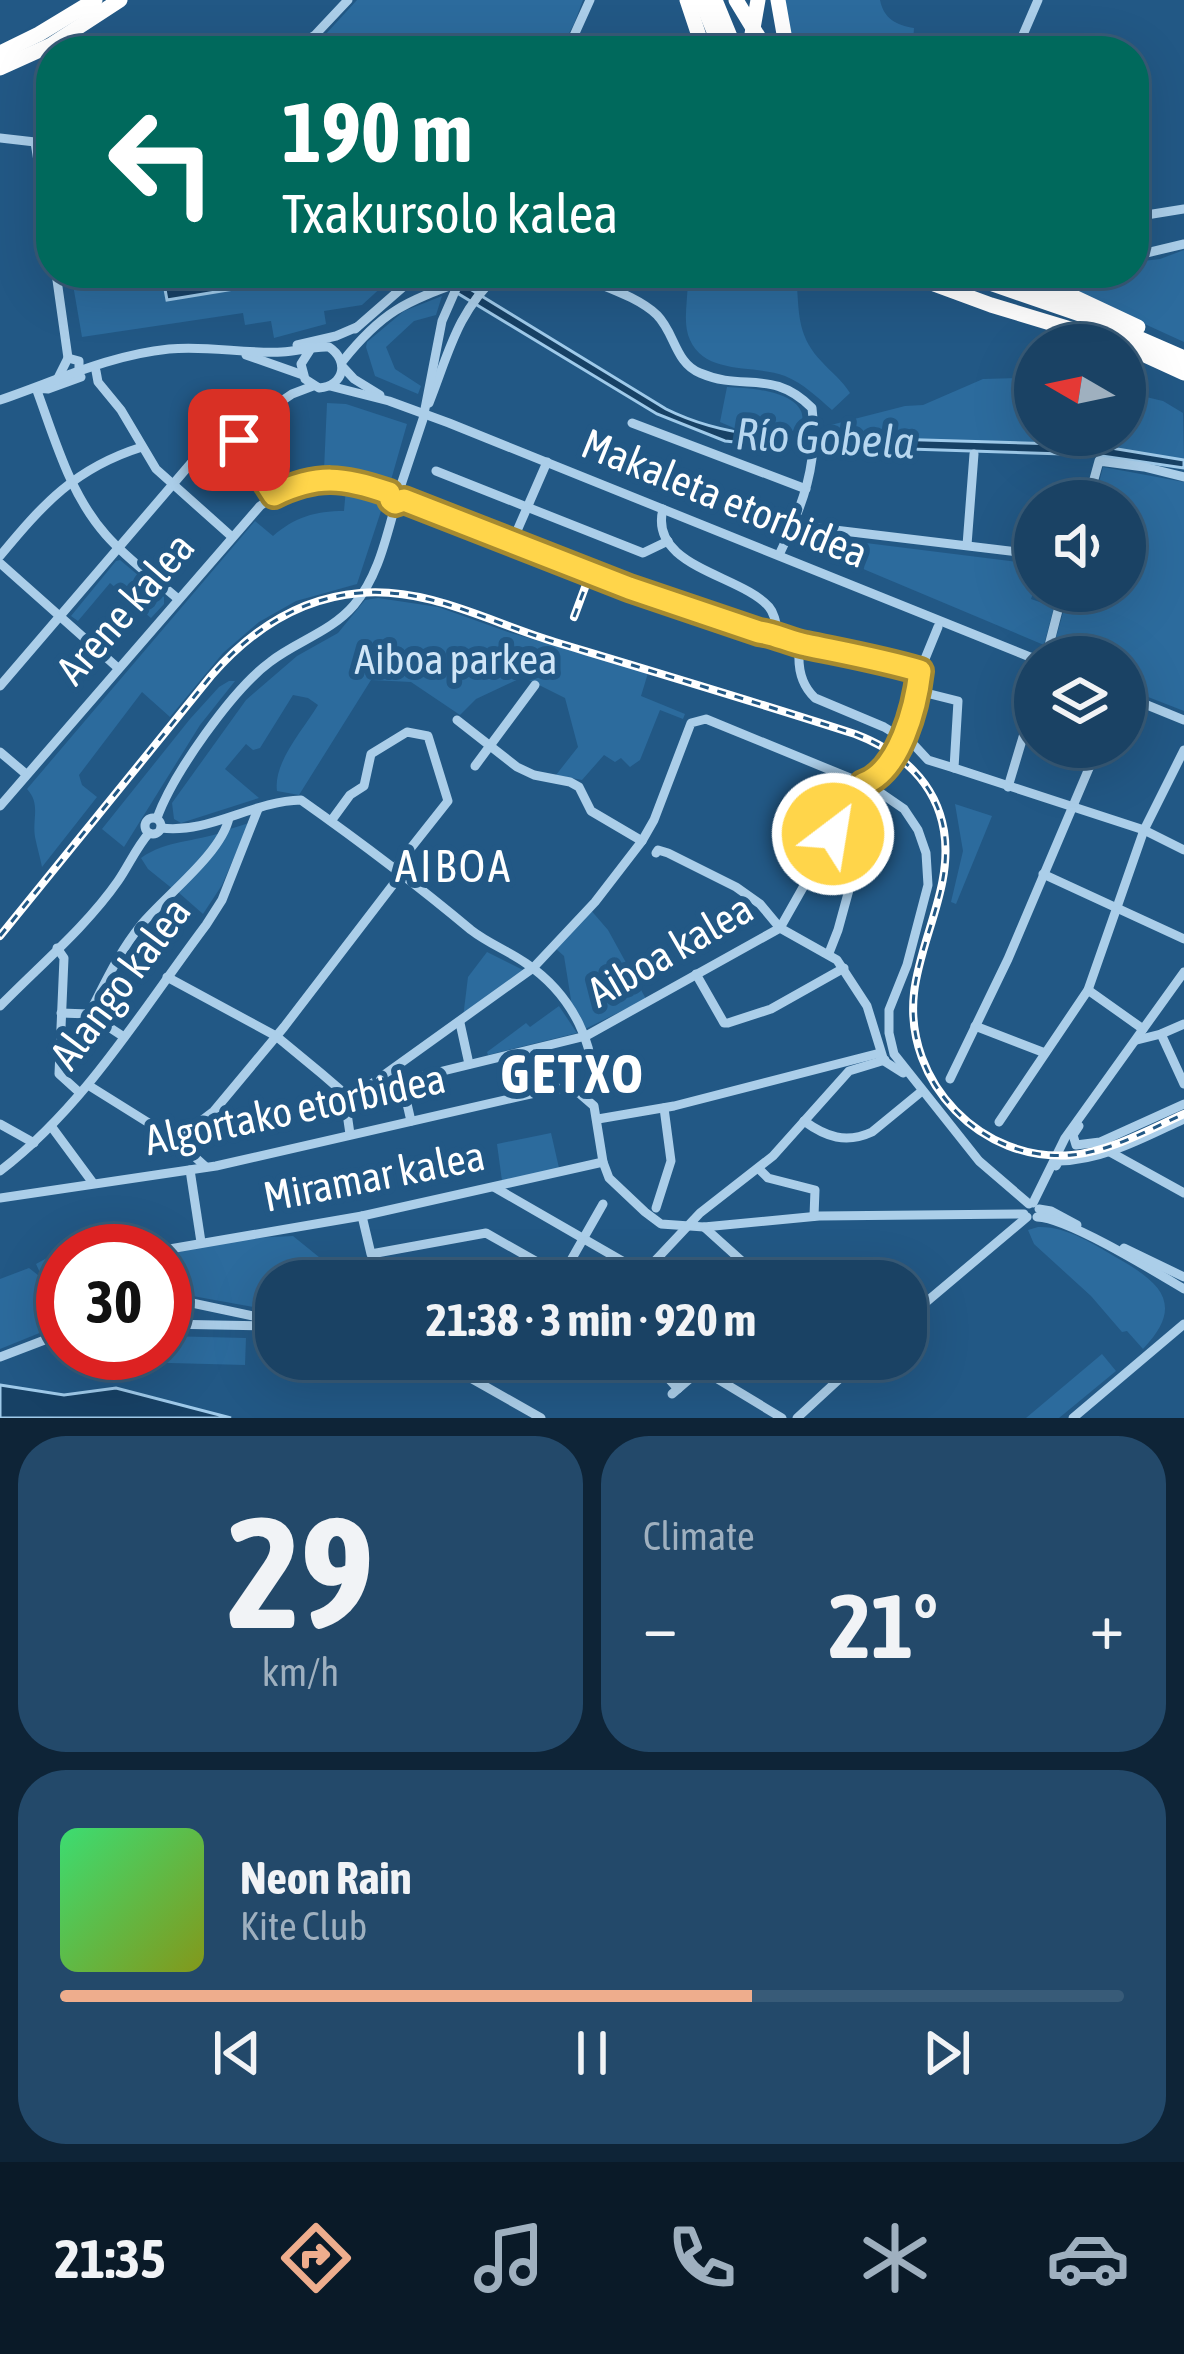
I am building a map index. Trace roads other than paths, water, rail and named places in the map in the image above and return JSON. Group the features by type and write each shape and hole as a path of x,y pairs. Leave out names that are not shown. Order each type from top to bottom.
{"highway":[{"path":"0,52 95,0"},
{"path":"65,36 120,0"},
{"path":"687,0 699,36"},
{"path":"701,0 716,36"},
{"path":"720,0 737,36"},
{"path":"736,0 758,36"},
{"path":"748,36 758,0"},
{"path":"778,0 784,36"},
{"path":"0,68 36,52"},
{"path":"926,288 992,305"},
{"path":"945,288 1054,324"},
{"path":"972,288 1079,324"},
{"path":"1004,288 1184,353"},
{"path":"1038,288 1184,353"},
{"path":"1055,288 1184,353"},
{"path":"1146,356 1184,374"}],"street":[{"path":"314,36 348,0"},
{"path":"574,36 590,0"},
{"path":"1022,36 1038,0"},
{"path":"0,138 35,142 36,149"},
{"path":"1149,214 1184,208"},
{"path":"1149,250 1184,242"},
{"path":"59,288 69,367"},
{"path":"0,400 36,388 69,367 89,370 167,349 310,350 343,338 402,288"},
{"path":"226,349 330,386 338,380 342,364 382,318 408,301 444,288"},
{"path":"423,419 442,321 461,288"},
{"path":"0,1006 118,881 149,833 156,833 168,792 241,689 269,662 340,619 364,592 452,337 483,288"},
{"path":"604,288 655,313 688,366 699,373 730,382 756,380 780,386 812,408 814,455 806,489 779,555"},
{"path":"226,349 294,346 357,327"},
{"path":"322,346 334,351 342,364"},
{"path":"307,380 303,359 310,350"},
{"name":"Makaleta etorbidea","path":"342,364 354,379 389,401"},
{"path":"36,388 48,388 102,366"},
{"path":"102,366 98,382 142,447 171,484 231,536"},
{"path":"0,686 192,462 307,380"},
{"name":"Makaleta etorbidea","path":"330,386 389,401 547,462 1014,650"},
{"path":"36,388 70,480 92,517 118,547 178,599"},
{"path":"632,423 806,489"},
{"path":"234,432 274,495"},
{"path":"118,668 0,560 35,513 70,480 142,447"},
{"path":"967,545 974,454"},
{"path":"1094,480 1099,461 1184,477"},
{"path":"513,540 547,462"},
{"path":"436,471 643,553 668,542"},
{"name":"Arene kalea","path":"0,806 246,519 274,495 310,481 354,481 629,588 759,632 920,671"},
{"path":"644,501 664,530"},
{"path":"663,509 660,519 668,542 695,566 751,592 770,608 778,634"},
{"path":"664,530 674,518 683,517"},
{"path":"793,526 1014,551"},
{"name":"Aiboa kalea","path":"402,1081 586,1036 780,928 863,784 874,780 901,743 920,671 938,627"},
{"path":"800,644 799,670 815,698 884,727 928,760 1144,830 1184,850"},
{"path":"476,766 535,685"},
{"path":"918,692 958,701 954,768"},
{"path":"1146,705 1184,720"},
{"path":"345,1103 533,968 595,902 642,841 691,723 706,719 881,791 904,809 926,853 928,885 907,964 875,1010 886,1056 913,1080 980,1161 1032,1210 1184,1289"},
{"path":"457,720 517,767 570,782 583,793 591,811 642,841"},
{"path":"176,1141 214,1111 276,1036 448,801 432,740 407,732 371,754 364,787 350,795 331,821"},
{"path":"999,1123 1088,990 1144,830 1184,750"},
{"path":"0,752 26,774"},
{"path":"1008,787 1014,767"},
{"path":"950,1079 1008,959 1088,768"},
{"path":"159,823 194,829 283,800 301,800 399,870 486,942 533,968 558,994 586,1036 592,1071 587,1099 598,1119 609,1178 655,1221 704,1227 814,1216 1051,1211 1184,1277"},
{"name":"Alango kalea","path":"0,1171 34,1143 84,1089 222,900 258,809"},
{"path":"89,1014 121,952 168,894 224,837 229,818"},
{"path":"829,953 861,845 833,834"},
{"path":"656,853 668,853 736,887 760,904 780,928 829,953 889,1033 886,1056"},
{"path":"1043,874 1184,940"},
{"path":"57,948 64,958 59,1075 176,1141 206,1167"},
{"path":"696,974 719,1016 728,1023 771,1009 844,968"},
{"path":"1032,1210 1065,1138 1184,972"},
{"path":"167,977 276,1036 344,1093 350,1134"},
{"path":"1088,990 1140,1035 1161,1034 1184,1024"},
{"path":"61,1013 89,1014 124,1037"},
{"path":"460,1023 469,1064"},
{"path":"975,1026 1045,1054"},
{"path":"1161,1034 1184,1084"},
{"path":"598,1119 886,1056"},
{"path":"656,1260 700,1214 759,1169 850,1071 886,1056"},
{"path":"398,1067 412,1121"},
{"name":"Algortako etorbidea","path":"0,1198 206,1167 547,1089 568,1089 587,1099"},
{"path":"804,1121 834,1138 863,1136 922,1091"},
{"path":"1087,1106 1073,1135 1078,1146 1100,1142 1184,1104"},
{"path":"656,1208 671,1161 664,1108"},
{"path":"927,1301 1032,1210 1059,1161 1110,1151 1184,1119"},
{"path":"0,1124 34,1143"},
{"path":"51,1126 93,1183"},
{"path":"1110,1151 1184,1193"},
{"name":"Miramar kalea","path":"192,1244 362,1216 603,1162"},
{"path":"759,1169 768,1178 815,1190 814,1216"},
{"path":"190,1170 201,1242"},
{"path":"494,1187 614,1260"},
{"path":"362,1216 370,1254 485,1233 562,1276 603,1204"},
{"path":"704,1227 741,1260"},
{"path":"192,1304 255,1319"},
{"path":"192,1324 255,1324"},
{"path":"1072,1418 1184,1324"},
{"path":"0,1357 36,1343"},
{"path":"474,1380 542,1418"},
{"path":"666,1380 675,1392 689,1380"},
{"path":"719,1380 782,1418"},
{"path":"797,1418 838,1380"}],"water":[{"path":"165,288 234,289 167,300"},
{"name":"Río Gobela","path":"449,288 468,288 666,409 710,426 757,435 1014,443 1014,452 725,441 657,414"},
{"path":"1146,454 1184,460 1184,468 1102,456"},
{"path":"0,1385 64,1395 116,1388 231,1418 0,1418"}],"railway":[{"path":"574,617 587,582"},
{"path":"0,936 211,676 242,645 277,620 316,602 360,593 411,595 855,734 887,749 924,783 944,831 944,872 917,973 914,1026 936,1086 956,1111 1008,1146 1039,1154 1072,1155 1115,1144 1184,1114"}],"district":[{"name":"AIBOA","path":"454,866"},
{"name":"GETXO","path":"573,1074"}],"park label":[{"name":"Aiboa parkea","path":"456,659"}]}
